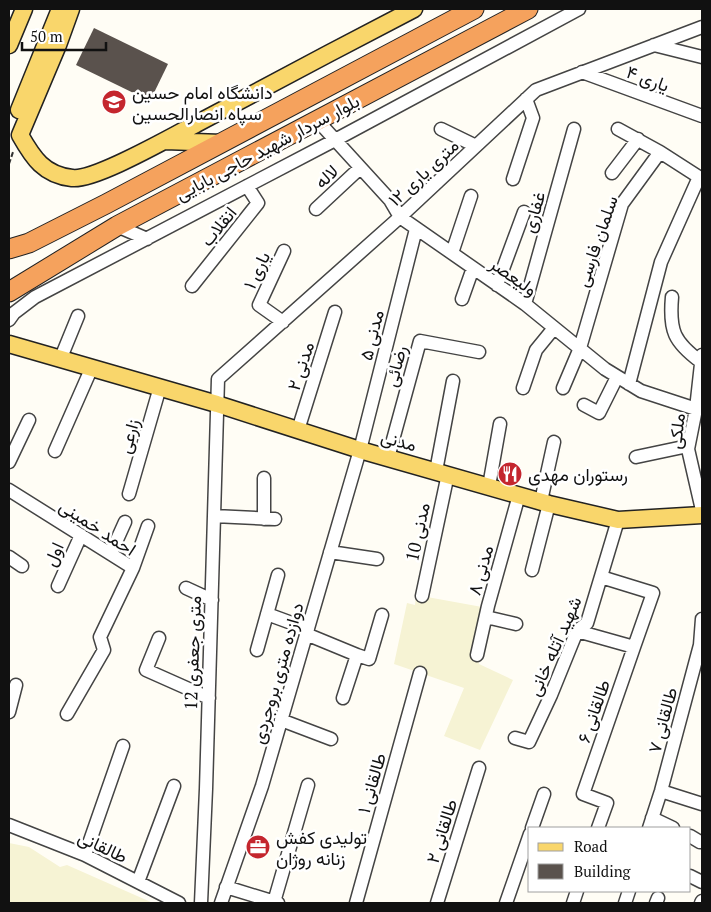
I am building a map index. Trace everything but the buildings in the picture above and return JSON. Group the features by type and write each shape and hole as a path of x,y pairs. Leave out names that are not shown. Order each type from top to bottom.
{"highway":[{"name":"بلوار سردار شهید حاجی بابایی","path":"9,249 29,243 474,9"},
{"name":"بلوار سردار شهید حاجی بابایی","path":"9,292 117,226 528,9"},
{"path":"256,125 267,147"}],"main road":[{"path":"9,45 24,9"},
{"path":"12,139 60,9"},
{"path":"12,139 52,61 71,9"},
{"path":"12,139 54,175 74,179 98,173 164,141 414,9"},
{"path":"164,141 222,143"},
{"name":"مدنی","path":"9,344 217,404 360,450 519,495 618,520 702,514"}],"street":[{"path":"9,320 14,313 35,297 335,140 579,9"},
{"name":"۱۲ متری یاری","path":"217,404 218,379 400,217 536,90 702,27"},
{"path":"654,45 702,57"},
{"name":"یاری ۴","path":"582,72 702,116"},
{"path":"514,179 533,118 526,99"},
{"name":"ولیعصر","path":"317,120 390,200 400,217 525,304 617,377 641,391 696,409"},
{"name":"غفاری","path":"525,304 574,128"},
{"path":"441,129 476,146"},
{"path":"618,129 660,152 700,178 661,262 629,384"},
{"path":"612,173 638,139"},
{"name":"سلمان فارسی","path":"563,388 580,348 622,204 660,152"},
{"name":"لاله","path":"316,209 360,168"},
{"name":"انقلاب","path":"192,286 258,203 247,186"},
{"path":"452,254 472,196"},
{"path":"497,284 524,212"},
{"path":"117,226 147,239"},
{"name":"مدنی ۵","path":"360,450 416,229"},
{"name":"یاری ۱","path":"283,322 259,305 284,251"},
{"path":"462,299 473,268"},
{"path":"672,297 671,312 674,335 686,351 702,359"},
{"name":"مدنی ۲","path":"298,430 335,312"},
{"path":"60,360 78,316"},
{"path":"523,388 536,350 554,328"},
{"name":"رضائی","path":"388,458 420,341 480,352"},
{"name":"ملکی","path":"702,359 701,386 696,409 694,440 688,449 702,510"},
{"path":"55,451 92,367"},
{"path":"584,405 599,413 617,377"},
{"name":"مدنی 10","path":"422,596 442,473 453,381"},
{"name":"زارعی","path":"129,494 160,387"},
{"name":"12 متری جعفری","path":"201,903 217,404"},
{"path":"9,462 29,420"},
{"path":"489,486 500,424"},
{"path":"636,457 694,440"},
{"path":"532,570 554,442"},
{"name":"دوازده متری بروجردی","path":"221,903 262,786 360,450"},
{"path":"214,516 269,519 264,478"},
{"name":"احمد خمینی","path":"9,490 133,568 100,637 104,650 66,714"},
{"name":"مدنی ۸","path":"477,654 519,495"},
{"name":"شهید آتله خانی","path":"515,738 529,742 551,696 577,631 586,623 618,520"},
{"path":"111,553 125,522"},
{"path":"133,568 148,526"},
{"name":"اول","path":"58,586 81,535"},
{"path":"330,552 377,560"},
{"path":"9,557 22,566"},
{"path":"257,650 278,575"},
{"path":"577,631 636,642 653,593 601,577"},
{"path":"186,588 212,600"},
{"path":"267,614 369,659 382,615"},
{"path":"486,617 516,624"},
{"name":"طالقانی ۷","path":"650,823 661,791 700,645 702,619"},
{"path":"160,638 146,670 209,698"},
{"name":"طالقانی ۶","path":"598,827 607,804 583,794 636,642"},
{"path":"343,698 357,655"},
{"name":"طالقانی ۱","path":"356,903 420,673"},
{"path":"9,712 16,685"},
{"path":"281,720 331,739"},
{"path":"85,855 123,746"},
{"name":"طالقانی ۲","path":"437,903 479,768"},
{"path":"226,887 276,903 308,784"},
{"path":"138,882 174,786"},
{"path":"661,791 702,804"},
{"path":"532,827 544,794"},
{"path":"650,823 668,827"},
{"name":"طالقانی","path":"9,825 85,855 179,903"},
{"path":"506,903 528,840"}],"shaded area":[{"path":"416,595 482,607 472,650 477,655 479,664 513,680 480,750 444,736 464,688 394,664 407,603 415,605"},
{"path":"9,843 29,847 60,867 67,865 153,903 9,903"}],"place":[{"name":"دانشگاه امام حسین سپاه انصارالحسین","path":"114,102"},
{"name":"رستوران مهدی","path":"510,474"},
{"name":"تولیدی کفش زنانه روژان","path":"258,847"}]}
